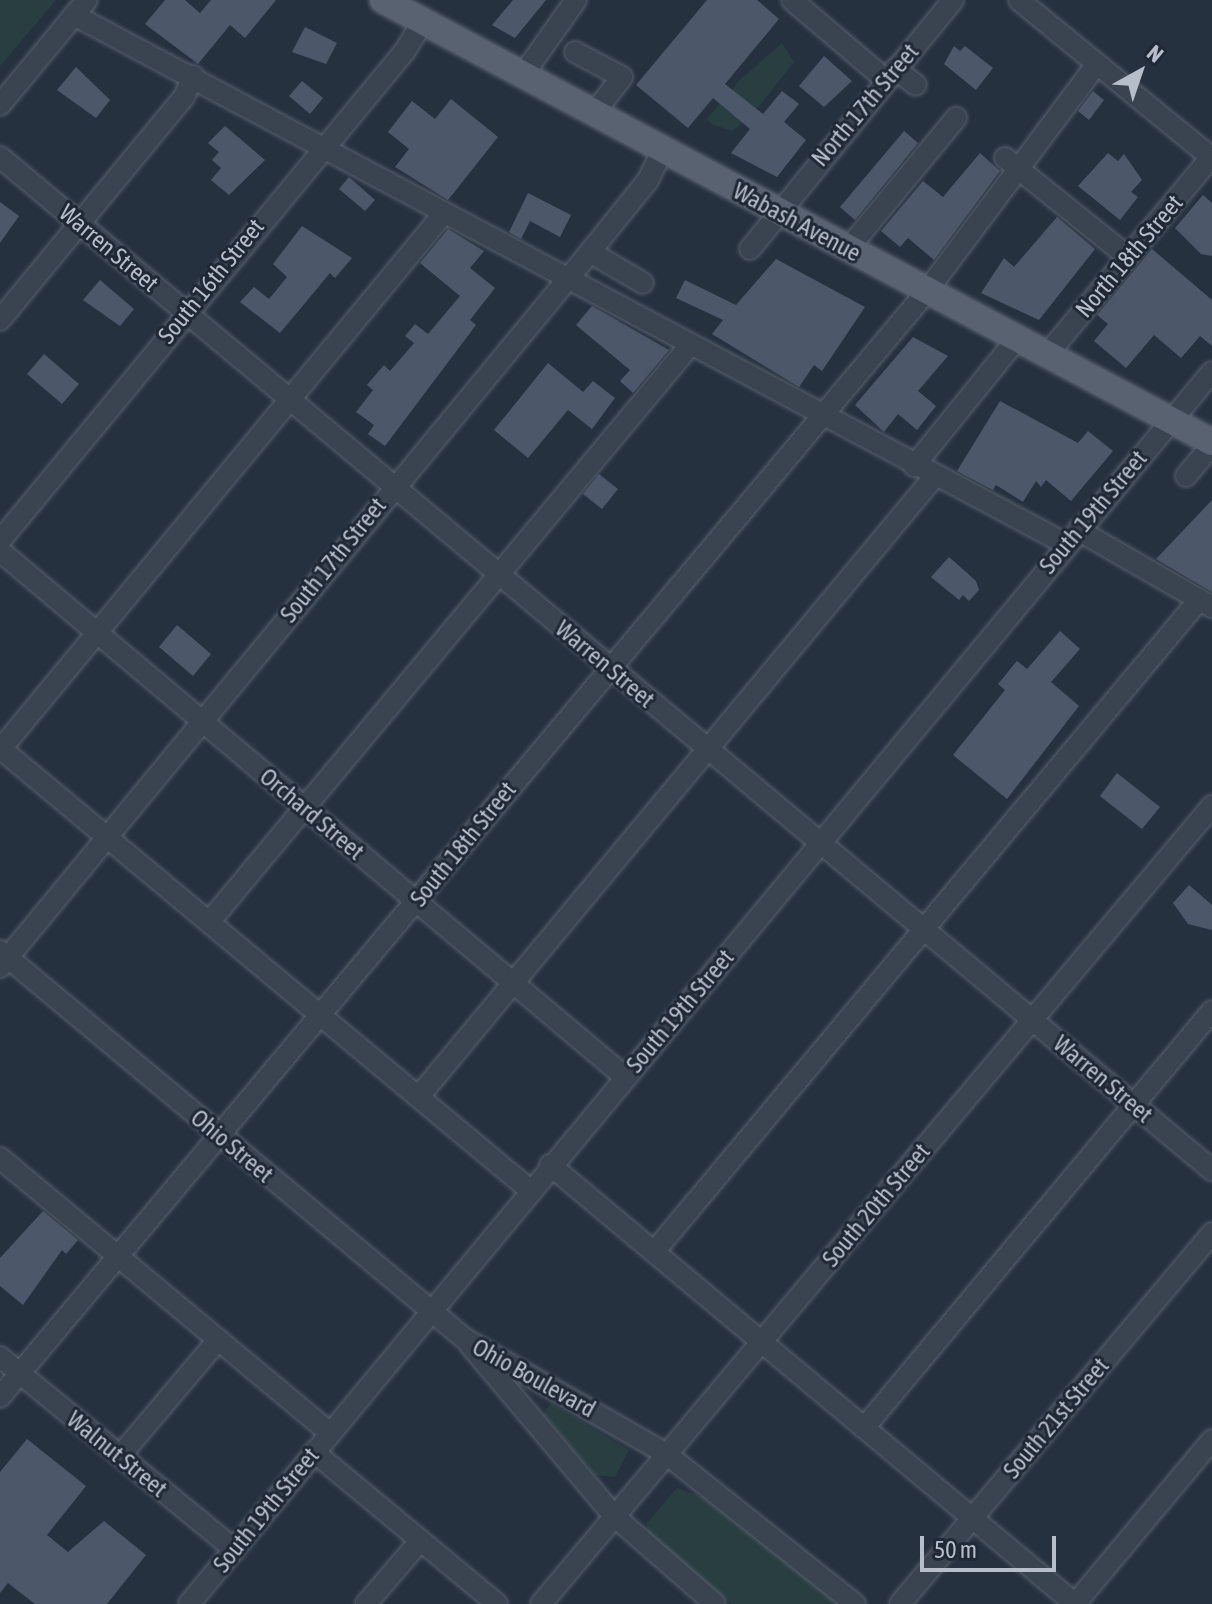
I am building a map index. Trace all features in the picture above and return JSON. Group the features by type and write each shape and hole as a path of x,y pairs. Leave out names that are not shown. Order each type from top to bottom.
{"main road":[{"name":"Wabash Avenue","path":"383,0 1212,443"}],"street":[{"path":"523,75 576,0"},
{"path":"792,0 891,75 916,85"},
{"name":"North 17th Street","path":"750,249 782,214 953,0"},
{"path":"1019,0 1211,156"},
{"path":"0,105 80,8 193,76 934,477 1072,537 1128,551 1205,604 923,929 654,1252"},
{"name":"South 16th Street","path":"0,541 323,144 405,51 423,21"},
{"path":"575,52 622,77 594,113"},
{"name":"South 18th Street","path":"0,1397 927,291 1010,162 1096,65"},
{"path":"0,320 184,97 193,76"},
{"path":"848,249 956,118"},
{"name":"South 17th Street","path":"3,959 109,839 394,486 568,279 648,180 662,151"},
{"name":"North 18th Street","path":"1046,356 1211,156"},
{"name":"Warren Street","path":"0,157 1212,1170"},
{"path":"1010,162 1128,257"},
{"path":"444,213 289,397 176,543 97,630 0,748 324,1013 530,1190"},
{"path":"590,252 643,283"},
{"path":"914,466 1017,339"},
{"path":"210,921 691,344"},
{"name":"South 19th Street","path":"189,1604 550,1165 1212,372"},
{"path":"1186,476 1212,443"},
{"path":"420,1095 934,477"},
{"name":"Orchard Street","path":"0,551 624,1076"},
{"name":"South 20th Street","path":"541,1604 1212,806"},
{"name":"Ohio Street","path":"3,959 465,1339"},
{"path":"864,1428 1212,1011"},
{"path":"550,1165 1075,1604 1212,1440"},
{"path":"2,1166 119,1257 330,1433"},
{"name":"South 21st Street","path":"900,1604 1212,1233"},
{"name":"Ohio Boulevard","path":"465,1339 665,1453 855,1604"},
{"name":"Ohio Boulevard","path":"465,1339 613,1515 715,1604"},
{"path":"120,1456 218,1340"},
{"name":"Walnut Street","path":"0,1357 235,1550"},
{"path":"314,1452 497,1604"},
{"path":"366,1604 420,1541"}],"green space":[{"path":"0,0 56,0 0,66"},
{"path":"782,43 794,62 752,115 732,131 711,124 707,119 740,80"},
{"path":"551,1403 629,1450 615,1477 596,1475 543,1414"},
{"path":"677,1488 703,1497 838,1604 731,1604 647,1532 647,1523"}],"building":[{"path":"165,0 185,0 200,13 211,0 276,0 245,38 230,25 198,64 145,24"},
{"path":"513,0 546,0 515,38 492,25"},
{"path":"707,0 757,0 779,19 725,84 763,114 782,91 799,104 784,122 806,140 777,177 731,153 750,129 713,98 688,128 636,85"},
{"path":"305,27 337,43 326,64 292,52"},
{"path":"954,46 960,51 965,46 993,68 976,90 944,64"},
{"path":"824,56 852,81 824,107 799,86"},
{"path":"76,67 110,100 96,118 57,90"},
{"path":"302,81 323,98 310,114 289,96"},
{"path":"1093,91 1104,100 1089,120 1078,111"},
{"path":"451,99 498,137 448,200 395,167 409,149 388,132 412,101 435,119"},
{"path":"225,126 265,160 229,195 211,180 221,168 212,160 219,152 208,143"},
{"path":"904,131 918,143 855,220 840,207"},
{"path":"980,153 1000,171 934,260 908,238 900,247 881,231 923,181 943,197"},
{"path":"1108,153 1118,161 1124,154 1142,180 1131,192 1138,197 1120,220 1078,186"},
{"path":"349,177 375,200 365,211 339,189"},
{"path":"528,193 571,215 560,237 530,221 521,239 509,232"},
{"path":"1203,195 1212,203 1212,256 1201,254 1175,228"},
{"path":"0,202 19,216 0,243"},
{"path":"1057,217 1095,249 1039,320 981,293 1004,258 1014,267"},
{"path":"302,226 352,258 335,278 330,273 280,333 240,302 254,287 269,299 287,277 273,264"},
{"path":"448,229 484,251 470,268 495,288 470,320 476,325 385,446 368,434 374,425 356,412 373,390 367,385 384,365 390,371 414,343 405,336 415,324 428,334 460,296 420,263"},
{"path":"1152,249 1212,300 1212,346 1200,336 1181,358 1154,335 1126,368 1094,341 1108,324 1097,315"},
{"path":"776,259 865,307 822,371 814,365 799,387 712,334 723,320 676,298 685,280 736,305"},
{"path":"100,280 134,309 120,326 83,300"},
{"path":"592,306 669,350 633,393 620,381 630,370 576,325"},
{"path":"913,337 948,356 918,391 936,406 917,430 898,414 884,432 855,405"},
{"path":"44,354 79,384 62,404 27,374"},
{"path":"548,363 583,392 593,381 615,398 592,429 568,410 528,458 494,430"},
{"path":"1000,401 1078,443 1088,431 1113,451 1071,501 1046,480 1041,487 1036,481 1023,502 996,485 993,490 957,471"},
{"path":"599,474 618,489 602,509 583,494"},
{"path":"1212,500 1212,592 1156,559"},
{"path":"949,557 976,581 979,590 969,601 963,595 959,600 931,577"},
{"path":"177,625 211,654 193,676 159,647"},
{"path":"1060,631 1080,649 1051,682 1079,706 1007,799 953,755 1005,690 998,684 1017,661 1027,669"},
{"path":"1117,773 1160,807 1142,829 1100,796"},
{"path":"1189,885 1212,905 1212,930 1188,924 1173,903"},
{"path":"43,1211 78,1240 66,1254 62,1250 23,1305 0,1286 0,1258"},
{"path":"27,1439 86,1486 47,1535 68,1552 104,1521 146,1555 107,1604 35,1604 8,1583 0,1593 0,1472"}]}
